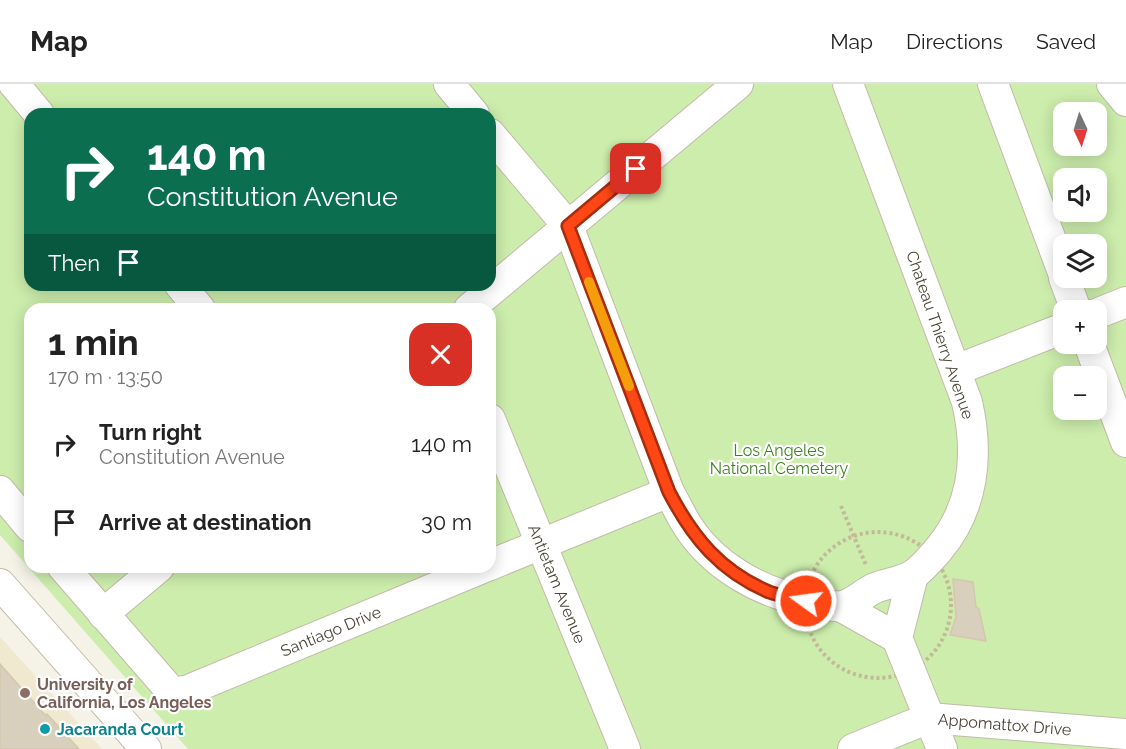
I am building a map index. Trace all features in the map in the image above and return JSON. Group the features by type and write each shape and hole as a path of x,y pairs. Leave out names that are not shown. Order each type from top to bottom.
{"street":[{"path":"14,84 34,108"},
{"path":"449,84 469,108"},
{"path":"496,286 738,84"},
{"name":"Chateau Thierry Avenue","path":"842,607 876,588 913,575 933,556 948,538 963,512 974,458 973,428 956,370 848,84"},
{"path":"993,84 1053,246"},
{"path":"1112,84 1126,101"},
{"path":"496,141 568,226 669,492 685,522 706,549 735,574 771,592 842,607 897,638"},
{"path":"185,291 195,303"},
{"path":"475,303 490,291"},
{"path":"1107,310 1126,302"},
{"path":"956,370 1053,332"},
{"path":"1093,354 1126,442"},
{"name":"Antietam Avenue","path":"496,434 625,749"},
{"path":"0,491 24,520"},
{"path":"496,563 669,492"},
{"path":"68,573 103,614 152,573"},
{"name":"Santiago Drive","path":"103,614 170,690 177,693 471,573"},
{"path":"913,575 897,638 942,749"},
{"path":"5,600 146,749"},
{"name":"Appomattox Drive","path":"853,749 929,718 1126,734"}],"path":[{"path":"841,506 876,588"}],"shaded area":[{"name":"University of California, Los Angeles","path":"0,637 102,749 0,749"}],"green space":[{"name":"Los Angeles National Cemetery","path":"0,84 1126,84 1126,749 188,749 33,573 496,573 496,303 24,303 24,562 0,535"}],"building":[{"path":"953,579 973,582 976,607 979,609 986,641 950,635 956,617"},
{"path":"0,664 46,716 47,714 79,749 0,749"}],"slow traffic":[{"path":"589,282 629,386"}],"place":[{"name":"University of California, Los Angeles","path":"25,693"},
{"name":"Jacaranda Court","path":"45,729"}],"route":[{"path":"636,169 568,226 669,492 685,522 706,549 735,574 771,592 806,601"}]}
